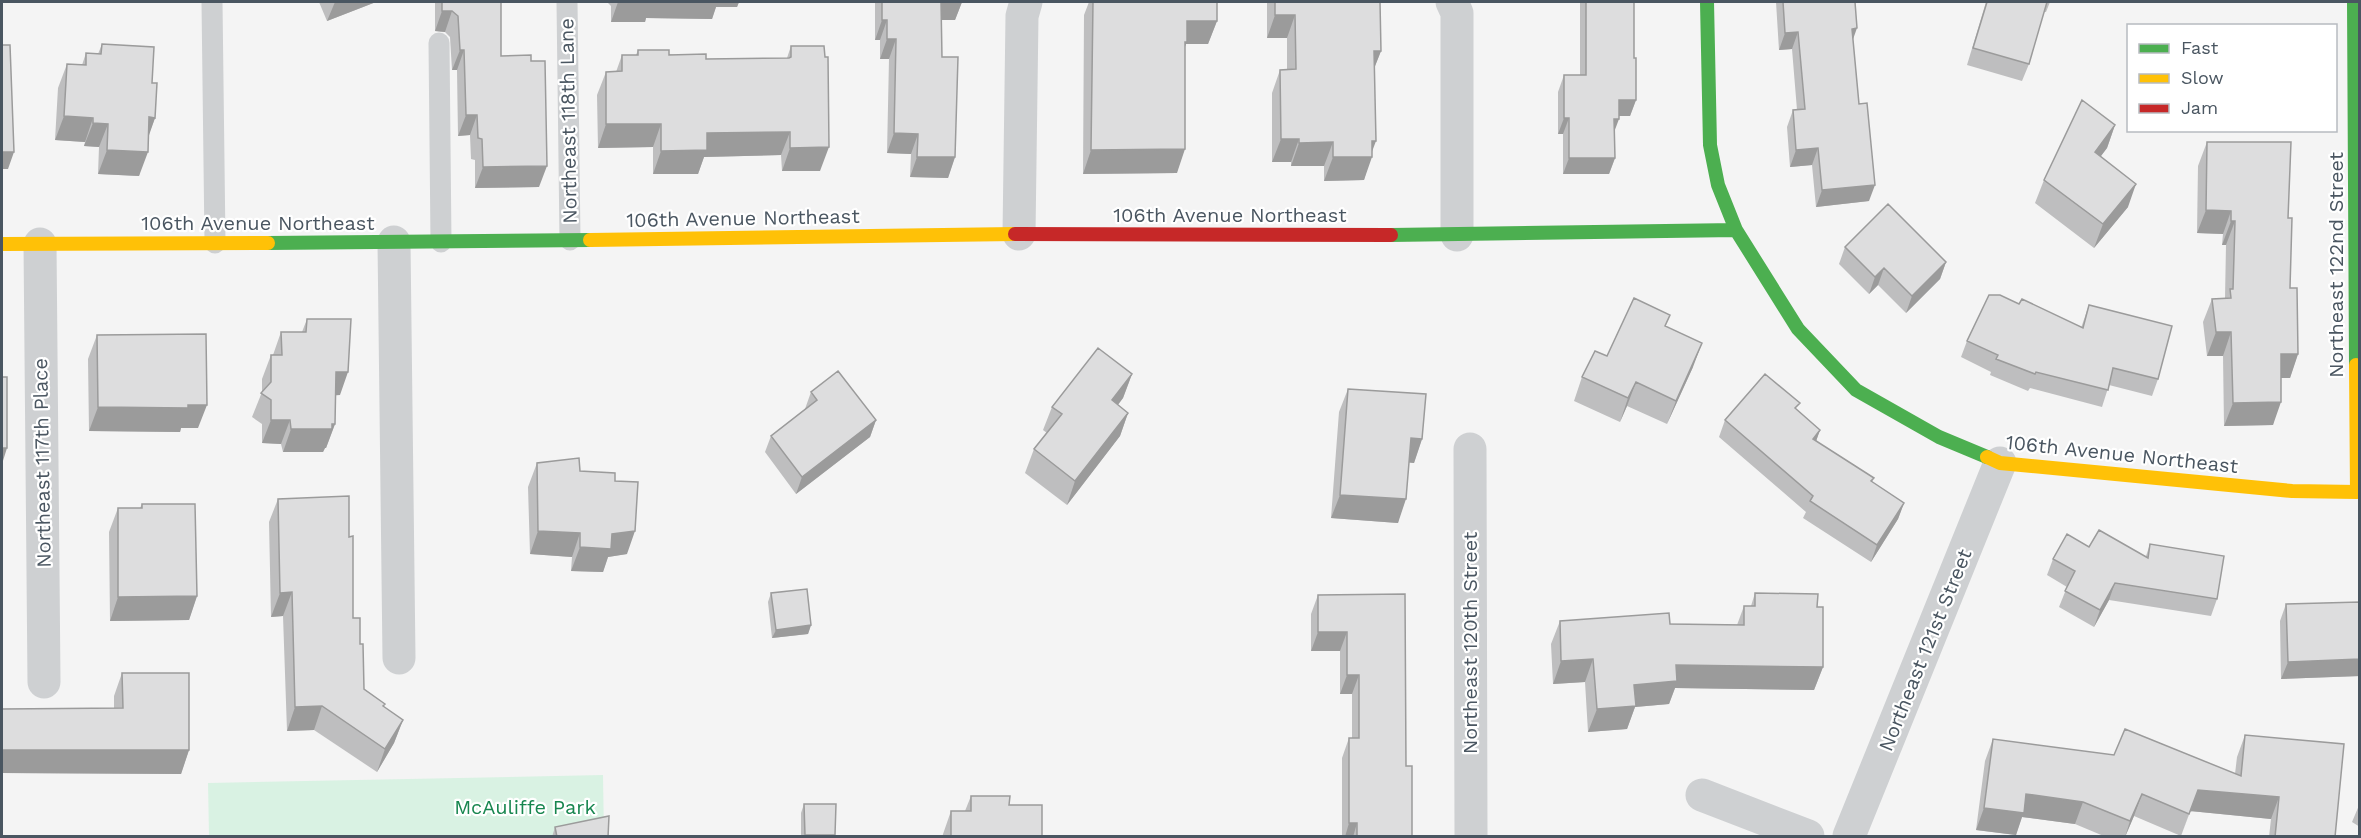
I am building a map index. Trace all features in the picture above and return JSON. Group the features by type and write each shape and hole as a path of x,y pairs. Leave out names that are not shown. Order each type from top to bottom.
{"street":[{"path":"1019,234 1022,16 1026,2"},
{"path":"1452,2 1457,13 1457,235"},
{"path":"1707,2 1710,145 1718,185 1736,230"},
{"name":"Northeast 122nd Street","path":"2354,2 2345,46 2358,492"},
{"name":"106th Avenue Northeast","path":"2,244 441,242 1019,234 1457,235 1736,230 1798,329 1856,390 1939,437 2000,463 2292,491 2358,492"},
{"path":"394,242 399,658"},
{"name":"Northeast 117th Place","path":"40,244 44,682"},
{"name":"Northeast 120th Street","path":"1470,449 1471,837"},
{"name":"Northeast 121st Street","path":"1849,837 2000,463"},
{"path":"1702,795 1808,837"}],"lane":[{"path":"212,2 215,243"},
{"name":"Northeast 118th Lane","path":"567,2 570,240"},
{"path":"439,43 441,242"}],"green space":[{"name":"McAuliffe Park","path":"603,775 604,836 209,836 208,783"}],"building":[{"path":"442,2 501,2 501,56 531,55 531,61 545,61 547,166 483,167 482,139 478,138 477,115 466,115 464,50 460,50 458,16 452,11 442,11"},
{"path":"882,2 941,2 942,57 958,57 955,157 917,157 918,134 894,133 896,39 887,39 887,20 882,20"},
{"path":"1093,2 1217,2 1217,21 1187,21 1185,149 1091,150"},
{"path":"1275,2 1380,2 1381,51 1374,51 1376,141 1372,141 1372,157 1333,157 1333,142 1299,143 1299,139 1281,139 1280,70 1296,69 1295,15 1275,15"},
{"path":"1586,2 1634,2 1636,100 1619,100 1619,119 1614,119 1615,158 1569,158 1569,118 1564,118 1564,75 1586,75"},
{"path":"1783,2 1855,2 1857,28 1852,29 1859,104 1867,103 1875,185 1822,190 1818,148 1796,150 1793,110 1805,109 1798,32 1785,33"},
{"path":"1987,2 2047,2 2029,64 1973,48"},
{"path":"102,44 154,47 152,83 157,83 155,118 149,117 148,152 107,150 108,124 93,123 93,118 64,116 67,64 86,65 86,53 101,54"},
{"path":"2,45 10,45 14,152 2,152"},
{"path":"791,46 824,46 825,57 828,57 829,147 790,148 790,132 707,133 707,150 661,151 661,124 606,124 606,72 622,71 622,55 638,55 638,50 669,50 669,55 706,54 706,59 789,58 791,57"},
{"path":"2082,100 2115,125 2095,152 2136,184 2103,224 2044,180"},
{"path":"2207,142 2291,142 2288,218 2292,218 2290,288 2297,288 2298,354 2281,354 2281,402 2233,403 2231,332 2216,332 2212,299 2231,298 2235,221 2231,221 2231,211 2206,210"},
{"path":"1888,204 1946,262 1912,296 1884,268 1875,277 1845,247"},
{"path":"1989,295 2000,295 2019,304 2022,299 2083,328 2089,305 2172,326 2158,379 2113,368 2108,390 2036,372 2035,374 1996,359 1998,355 1967,341"},
{"path":"1634,298 1670,315 1665,326 1702,343 1676,401 1636,382 1628,398 1582,377 1595,351 1607,356"},
{"path":"307,319 351,319 348,372 336,372 335,424 332,424 332,429 291,429 290,420 271,420 271,400 261,393 271,382 271,355 282,355 281,332 306,332"},
{"path":"206,334 207,405 188,405 188,408 98,407 97,335"},
{"path":"1098,348 1132,374 1112,400 1128,413 1075,481 1034,449 1062,414 1052,407"},
{"path":"838,371 876,420 802,477 771,436 817,400 811,392"},
{"path":"1765,374 1800,403 1795,408 1820,430 1813,439 1874,478 1871,481 1904,503 1877,545 1810,501 1813,496 1725,420"},
{"path":"2,377 7,377 7,448 2,448"},
{"path":"1348,389 1426,394 1422,439 1411,438 1406,499 1340,495"},
{"path":"579,458 580,471 615,473 615,481 638,482 635,531 612,534 611,549 580,547 580,533 538,531 537,463"},
{"path":"349,496 349,537 353,536 353,618 360,618 364,689 403,720 385,749 322,706 295,707 292,592 280,593 278,499"},
{"path":"142,504 195,504 197,596 118,597 118,508 142,508"},
{"path":"2099,530 2148,558 2150,544 2224,556 2217,599 2115,583 2100,610 2065,591 2075,571 2053,559 2067,534 2089,547"},
{"path":"807,589 811,625 776,630 771,593"},
{"path":"1755,593 1818,594 1817,607 1823,607 1823,667 1676,665 1677,681 1634,685 1636,706 1597,709 1593,659 1561,661 1560,621 1669,613 1670,624 1744,625 1744,606 1755,606"},
{"path":"1405,594 1406,766 1412,766 1412,837 1357,837 1357,823 1349,823 1349,738 1359,738 1359,675 1347,675 1347,632 1318,632 1318,595"},
{"path":"2360,602 2360,659 2288,662 2286,604"},
{"path":"122,673 189,673 189,750 2,750 2,709 123,708"},
{"path":"2125,729 2241,776 2245,735 2344,744 2335,837 2275,837 2279,797 2198,790 2189,814 2142,794 2130,821 2083,802 2026,794 2024,813 1984,808 1993,739 2114,755"},
{"path":"971,796 1010,796 1009,805 1042,805 1042,837 951,837 951,811 971,811"},
{"path":"804,804 836,804 835,835 805,835"},
{"path":"609,816 608,837 557,837 555,827"}],"traffic: fast":[{"path":"1707,2 1710,145 1718,185 1736,230 1798,329 1856,390 1939,437 1987,457"},
{"path":"2354,2 2356,365"},
{"path":"1391,235 1736,230"},
{"path":"268,243 590,240"}],"traffic: slow":[{"path":"590,240 1015,234"},
{"path":"2,244 268,243"},
{"path":"1987,457 2000,463 2292,491 2357,492 2356,365"}],"traffic: jam":[{"path":"1015,234 1391,235"}]}
